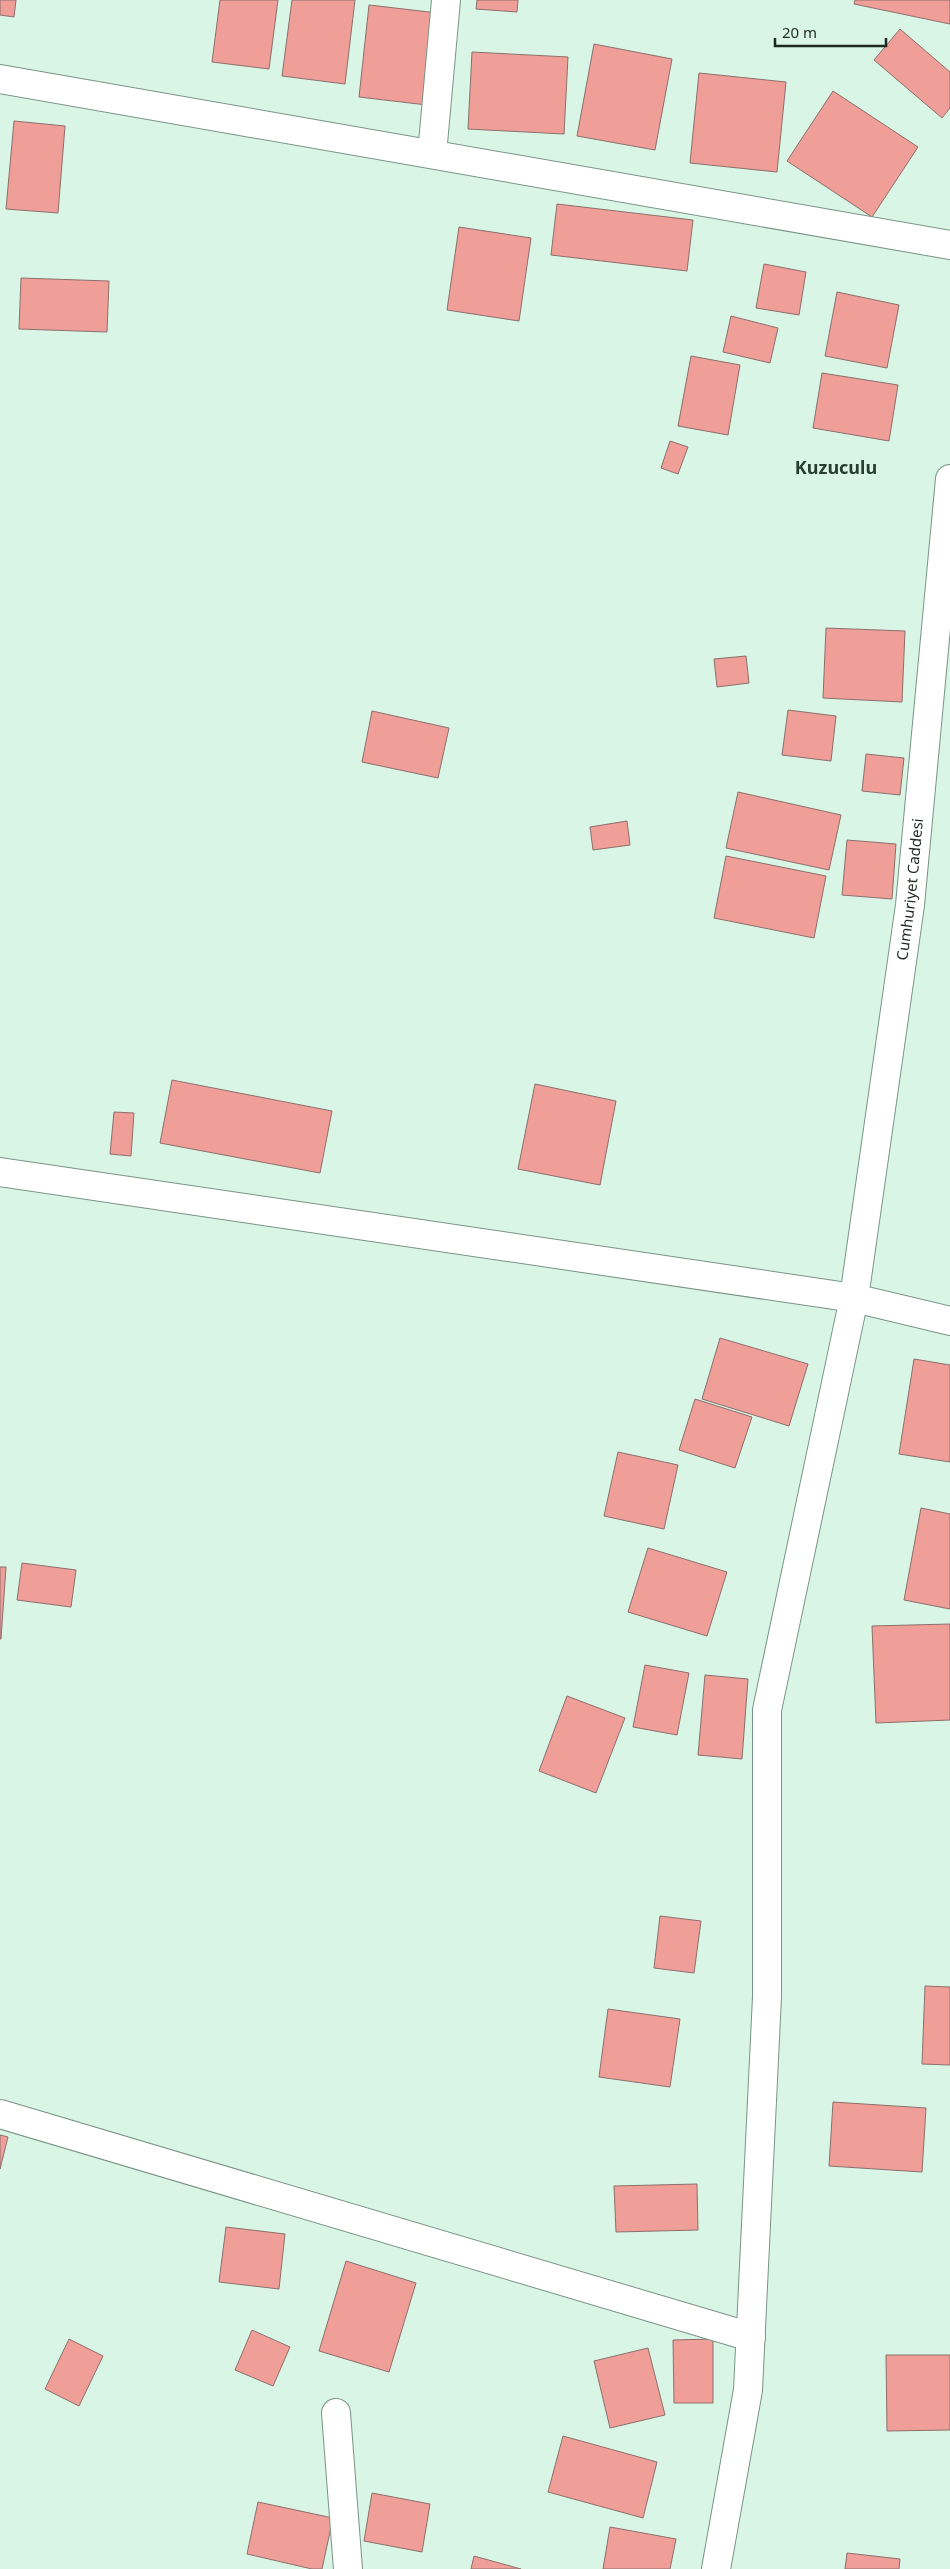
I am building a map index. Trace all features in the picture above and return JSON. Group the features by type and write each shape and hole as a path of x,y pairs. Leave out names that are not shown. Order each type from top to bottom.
{"street":[{"path":"432,154 446,0"},
{"path":"0,79 950,245"},
{"name":"Cumhuriyet Caddesi","path":"716,2569 748,2390 767,1997 767,1710 854,1298 910,905 950,480"},
{"path":"0,1172 854,1298 950,1321"},
{"path":"0,2114 751,2337"},
{"path":"336,2413 348,2569"}],"building":[{"path":"0,0 16,0 14,17 0,15"},
{"path":"220,0 278,0 269,69 212,62"},
{"path":"292,0 355,0 345,84 282,76"},
{"path":"477,0 518,0 517,12 476,9"},
{"path":"855,0 950,0 950,24 854,4"},
{"path":"369,5 438,13 427,105 359,97"},
{"path":"900,29 950,72 950,108 942,118 874,60"},
{"path":"594,44 672,59 655,150 577,136"},
{"path":"472,52 568,57 564,134 468,129"},
{"path":"699,73 786,82 777,172 690,163"},
{"path":"833,91 918,147 872,217 787,161"},
{"path":"14,121 65,126 58,213 6,209"},
{"path":"557,204 693,220 687,271 551,255"},
{"path":"459,227 531,238 519,321 447,310"},
{"path":"764,264 806,272 799,315 756,308"},
{"path":"21,278 109,281 107,332 19,329"},
{"path":"837,292 899,305 887,368 825,356"},
{"path":"731,316 778,328 770,363 723,352"},
{"path":"691,356 740,365 728,435 678,426"},
{"path":"822,373 898,385 889,441 813,428"},
{"path":"670,441 688,447 678,474 661,468"},
{"path":"826,628 905,631 902,702 823,698"},
{"path":"746,656 749,683 717,687 714,659"},
{"path":"788,710 836,716 831,761 782,755"},
{"path":"372,711 449,728 438,778 362,762"},
{"path":"866,754 904,758 900,795 862,791"},
{"path":"738,792 841,815 829,870 726,848"},
{"path":"627,821 630,845 593,850 590,827"},
{"path":"847,840 896,844 892,899 842,895"},
{"path":"726,856 826,876 814,938 714,918"},
{"path":"172,1080 332,1111 320,1173 160,1143"},
{"path":"535,1084 616,1101 600,1185 518,1169"},
{"path":"114,1112 134,1113 131,1156 110,1154"},
{"path":"720,1338 808,1364 789,1426 702,1399"},
{"path":"914,1359 950,1365 950,1462 899,1454"},
{"path":"695,1399 752,1417 735,1468 679,1450"},
{"path":"618,1452 678,1465 664,1529 604,1516"},
{"path":"921,1508 950,1514 950,1609 904,1600"},
{"path":"648,1548 727,1572 707,1636 628,1612"},
{"path":"22,1563 76,1570 71,1607 17,1600"},
{"path":"0,1567 6,1567 1,1639 0,1639"},
{"path":"950,1624 950,1720 876,1723 872,1626"},
{"path":"645,1665 689,1673 677,1735 633,1727"},
{"path":"705,1675 748,1679 742,1759 698,1755"},
{"path":"567,1696 625,1718 596,1793 539,1771"},
{"path":"660,1916 701,1921 694,1973 654,1968"},
{"path":"925,1986 950,1987 950,2065 922,2064"},
{"path":"608,2009 680,2019 670,2087 599,2077"},
{"path":"833,2102 926,2108 922,2172 829,2166"},
{"path":"0,2135 8,2137 0,2169"},
{"path":"697,2184 698,2230 616,2232 614,2186"},
{"path":"226,2227 285,2234 279,2289 219,2282"},
{"path":"346,2261 416,2283 389,2372 319,2351"},
{"path":"252,2330 290,2347 273,2386 235,2370"},
{"path":"69,2339 103,2356 79,2406 45,2389"},
{"path":"713,2339 713,2403 674,2403 673,2340"},
{"path":"648,2348 665,2415 610,2428 594,2361"},
{"path":"886,2355 950,2355 950,2430 887,2431"},
{"path":"563,2436 657,2462 643,2518 548,2492"},
{"path":"372,2493 430,2504 422,2552 364,2541"},
{"path":"258,2502 333,2518 322,2569 312,2569 247,2554"},
{"path":"610,2527 676,2539 670,2569 603,2569"},
{"path":"847,2553 900,2559 899,2569 845,2569"},
{"path":"474,2556 521,2569 471,2569"}],"district":[{"name":"Kuzuculu","path":"836,468"}]}
